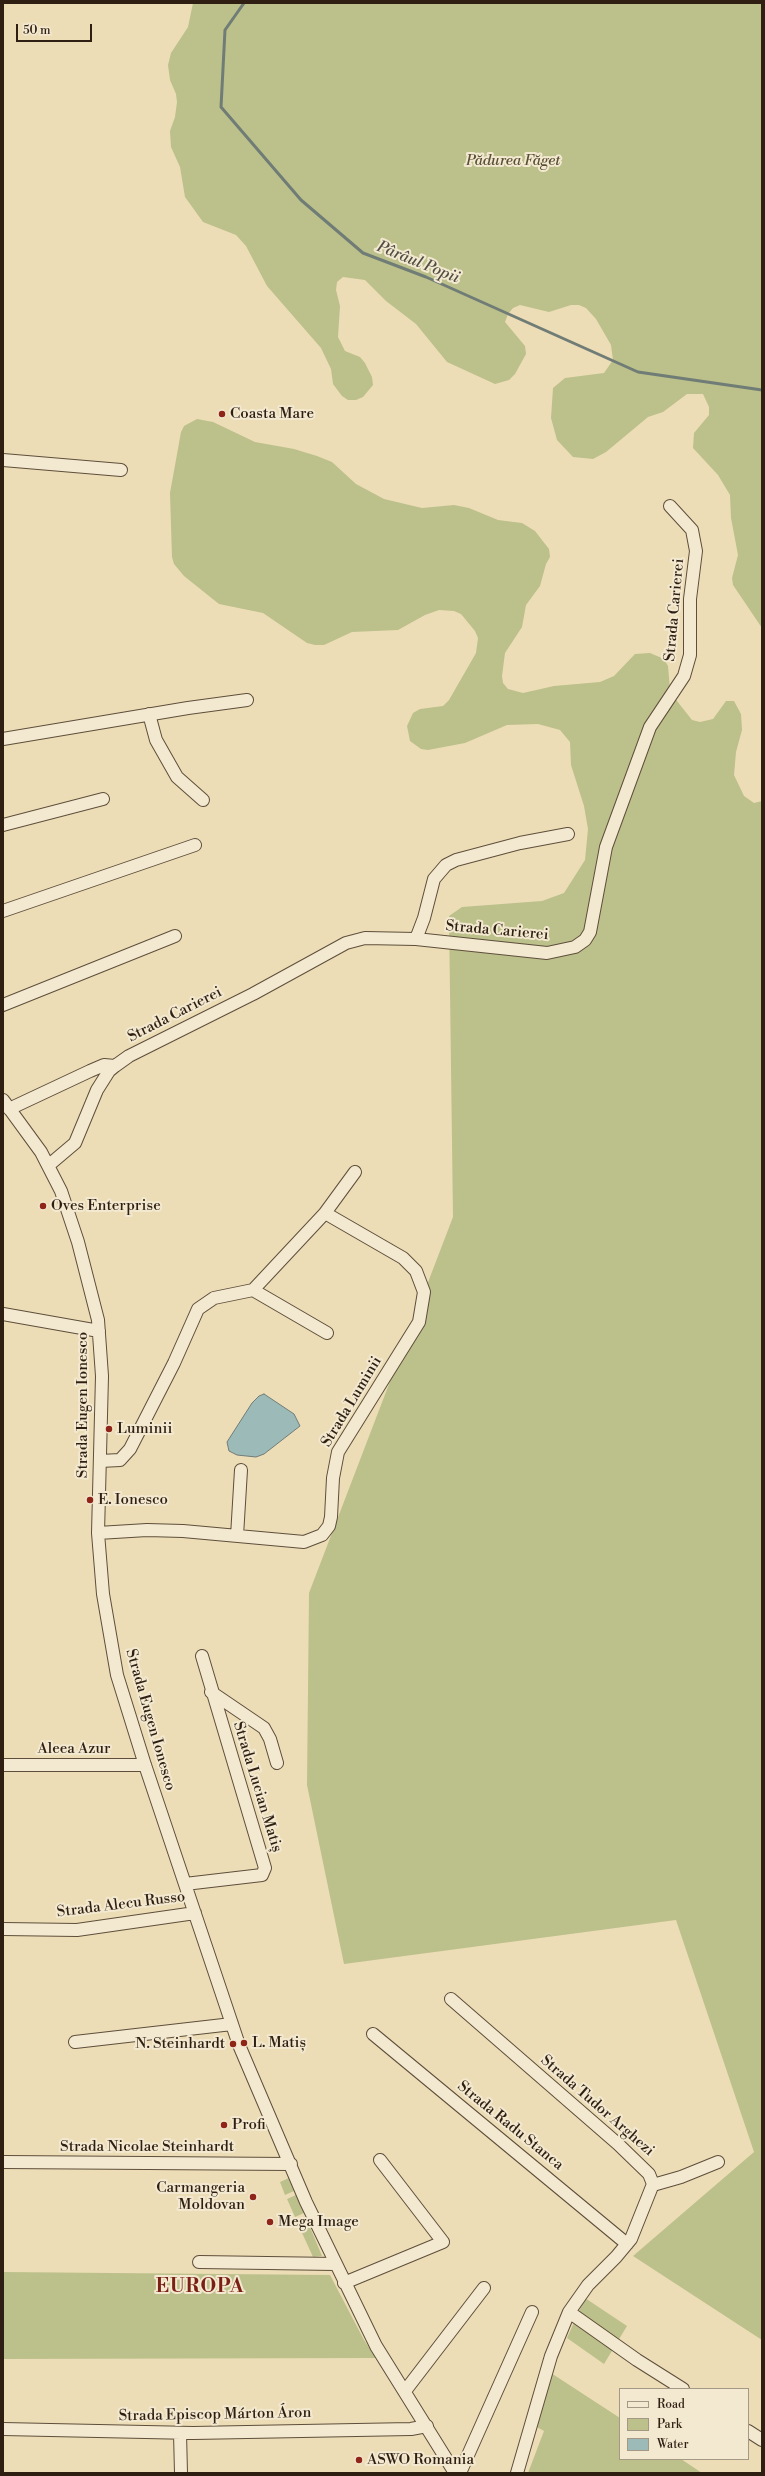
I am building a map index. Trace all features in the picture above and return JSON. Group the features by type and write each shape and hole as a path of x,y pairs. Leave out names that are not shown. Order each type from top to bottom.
{"street":[{"path":"3,460 120,470"},
{"name":"Strada Carierei","path":"49,1165 75,1143 97,1090 109,1071 115,1066 129,1056 253,994 346,943 365,938 416,939 546,953 575,947 585,940 590,932 606,847 650,727 684,676 690,655 690,599 696,551 692,530 670,506"},
{"path":"3,739 149,714 247,700"},
{"path":"149,714 156,740 174,772 203,800"},
{"path":"3,825 103,799"},
{"path":"3,831 37,823"},
{"path":"416,939 424,918 434,879 446,865 456,860 513,844 568,834"},
{"path":"3,911 195,845"},
{"path":"3,1005 175,936"},
{"path":"6,1105 90,1070 104,1065 115,1066"},
{"name":"Strada Eugen Ionesco","path":"6,1105 49,1165 72,1220 91,1292 99,1331 102,1376 98,1533 103,1594 115,1668 145,1765 232,2024 290,2164 335,2264 376,2346 455,2473"},
{"path":"100,1461 120,1460 130,1449 174,1363 198,1309 214,1298 253,1290 325,1213 355,1172"},
{"name":"Strada Luminii","path":"98,1533 147,1530 304,1542 317,1539 326,1531 331,1517 333,1478 338,1452 419,1322 424,1292 419,1277 410,1263 325,1213"},
{"path":"253,1290 327,1333"},
{"path":"3,1314 99,1331"},
{"path":"237,1536 241,1470"},
{"name":"Strada Lucian Matiș","path":"185,1884 262,1875 265,1873 211,1692 202,1656"},
{"path":"211,1692 264,1728 270,1739 277,1763"},
{"name":"Aleea Azur","path":"3,1765 145,1765"},
{"name":"Strada Alecu Russo","path":"3,1929 77,1930 195,1913"},
{"name":"Strada Tudor Arghezi","path":"451,1999 618,2144 649,2174 653,2185"},
{"path":"75,2042 232,2024"},
{"name":"Strada Radu Stanca","path":"372,2034 627,2244"},
{"path":"344,2283 443,2242 380,2160"},
{"name":"Strada Nicolae Steinhardt","path":"3,2162 290,2164"},
{"path":"517,2473 551,2356 569,2312 588,2285 627,2244 645,2209 653,2185 681,2177 718,2162"},
{"path":"199,2262 335,2264"},
{"path":"405,2391 484,2288"},
{"path":"460,2473 532,2312"},
{"path":"569,2312 637,2360 680,2388"},
{"name":"Strada Episcop Márton Áron","path":"3,2429 180,2433 411,2429 427,2426"},
{"path":"749,2432 762,2440"},
{"path":"180,2433 181,2473"}],"green space":[{"name":"Pădurea Făget","path":"193,3 762,3 762,628 733,585 732,578 738,555 731,518 730,495 718,475 693,448 694,433 709,415 709,407 703,394 687,394 663,412 648,417 606,452 593,459 573,457 557,440 551,418 553,388 565,378 604,373 613,360 611,345 596,319 586,308 579,305 571,305 549,312 520,305 513,308 508,314 505,322 525,346 526,354 515,374 509,380 495,384 447,362 416,324 386,301 365,280 343,277 337,282 336,290 340,306 338,337 345,351 360,357 365,363 372,377 373,385 363,397 356,400 348,400 342,396 333,384 331,369 321,348 267,286 246,246 236,235 203,222 185,197 180,167 171,147 170,131 175,117 177,102 176,94 170,80 168,65 171,53 188,27"},
{"path":"197,419 213,422 255,442 294,449 332,462 356,484 384,499 422,508 454,505 469,508 498,520 522,523 535,531 549,549 550,557 546,564 540,586 526,605 522,627 505,653 502,676 503,683 508,689 523,693 554,686 600,682 614,676 635,654 650,653 664,659 668,666 670,689 677,701 692,720 700,722 713,719 726,701 734,701 741,714 742,730 736,752 734,775 744,796 754,803 762,801 762,2340 633,2256 754,2152 676,1920 344,1964 307,1785 309,1593 453,1217 449,916 462,907 542,901 564,893 585,860 588,829 584,806 571,765 570,742 560,730 538,724 507,725 465,743 428,750 421,749 410,741 407,726 413,713 420,709 443,706 449,700 476,653 478,638 475,631 461,614 454,611 439,610 425,615 398,630 352,632 324,645 315,645 307,643 263,613 219,604 184,576 174,564 172,557 170,493 181,432 184,426"},
{"path":"289,2178 294,2191 285,2195 280,2182"},
{"path":"296,2195 304,2213 295,2217 287,2199"},
{"path":"307,2220 322,2256 313,2257 298,2224"},
{"path":"3,2272 330,2275 364,2340 376,2358 3,2359"},
{"path":"585,2298 627,2326 604,2364 567,2338"},
{"path":"551,2373 619,2417 619,2460 682,2460 702,2473 528,2473 544,2431 535,2426"}],"water":[{"path":"264,1394 294,1414 300,1426 264,1454 256,1457 237,1455 229,1451 227,1442 252,1403 259,1396"}],"waterway":[{"name":"Pârâul Popii","path":"244,3 225,30 221,107 301,200 363,253 426,277 638,372 762,390"}],"place":[{"name":"Coasta Mare","path":"222,414"},
{"name":"Oves Enterprise","path":"43,1206"},
{"name":"Luminii","path":"109,1429"},
{"name":"E. Ionesco","path":"90,1500"},
{"name":"L. Matiș","path":"244,2043"},
{"name":"N. Steinhardt","path":"233,2044"},
{"name":"Profi","path":"224,2125"},
{"name":"Carmangeria Moldovan","path":"253,2197"},
{"name":"Mega Image","path":"270,2222"},
{"name":"ASWO Romania","path":"359,2460"}],"district":[{"name":"EUROPA","path":"200,2287"}]}
